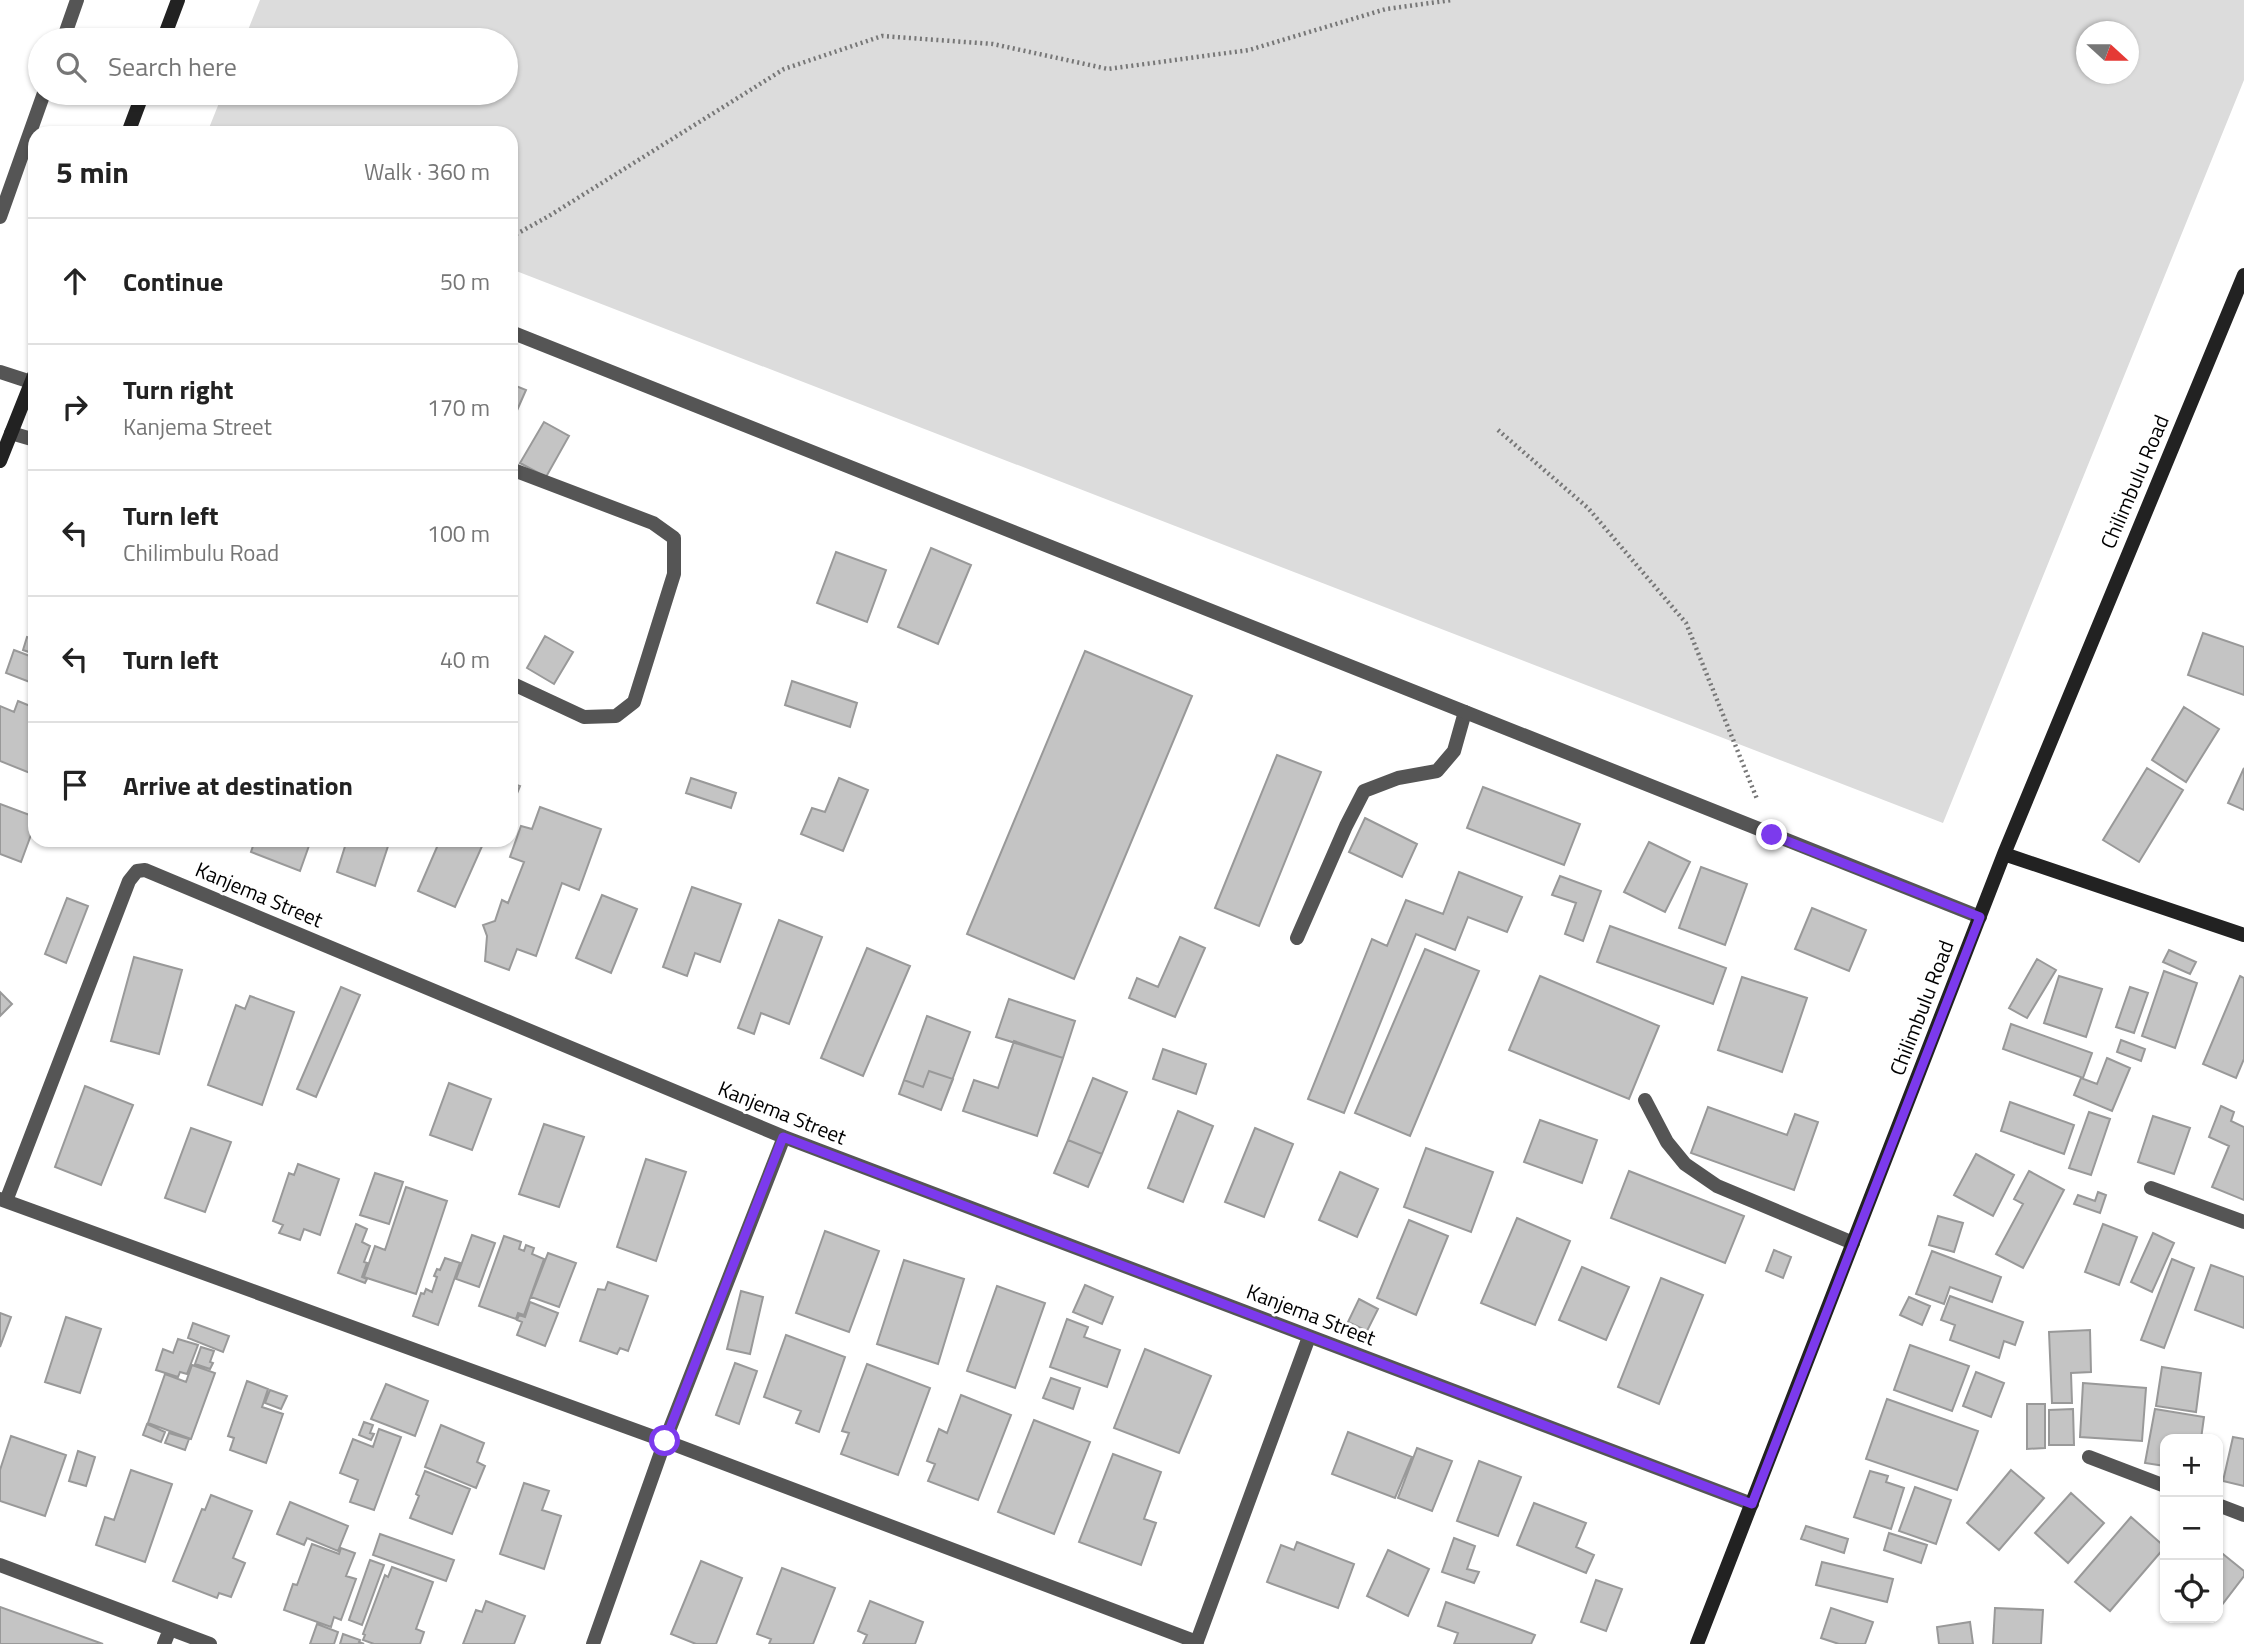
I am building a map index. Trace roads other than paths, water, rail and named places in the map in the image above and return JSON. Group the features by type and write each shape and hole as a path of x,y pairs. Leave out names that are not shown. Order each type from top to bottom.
{"main road":[{"path":"168,28 178,0"},
{"path":"131,126 138,105"},
{"name":"Chilimbulu Road","path":"1697,1644 2004,854 2244,275"},
{"path":"0,461 28,390"},
{"path":"2004,854 2244,935"}],"street":[{"path":"67,28 77,0"},
{"path":"32,126 40,105"},
{"path":"0,217 28,138"},
{"path":"518,335 1980,917"},
{"path":"0,372 28,376"},
{"path":"11,433 28,438"},
{"path":"518,472 653,523 674,538 674,574 634,702 616,716 584,717 518,686"},
{"path":"1297,938 1364,791 1398,778 1437,771 1454,751 1465,712"},
{"name":"Kanjema Street","path":"3,1200 129,881 137,871 145,870 783,1137 1752,1504"},
{"path":"1645,1100 1667,1142 1685,1164 1717,1186 1853,1243"},
{"path":"593,1644 665,1441 783,1137"},
{"path":"2151,1188 2244,1222"},
{"path":"3,1200 665,1441 1196,1643 1309,1337"},
{"path":"2089,1457 2160,1484"},
{"path":"2223,1507 2244,1515"},
{"path":"0,1565 210,1644"},
{"path":"164,1644 170,1629"}]}
